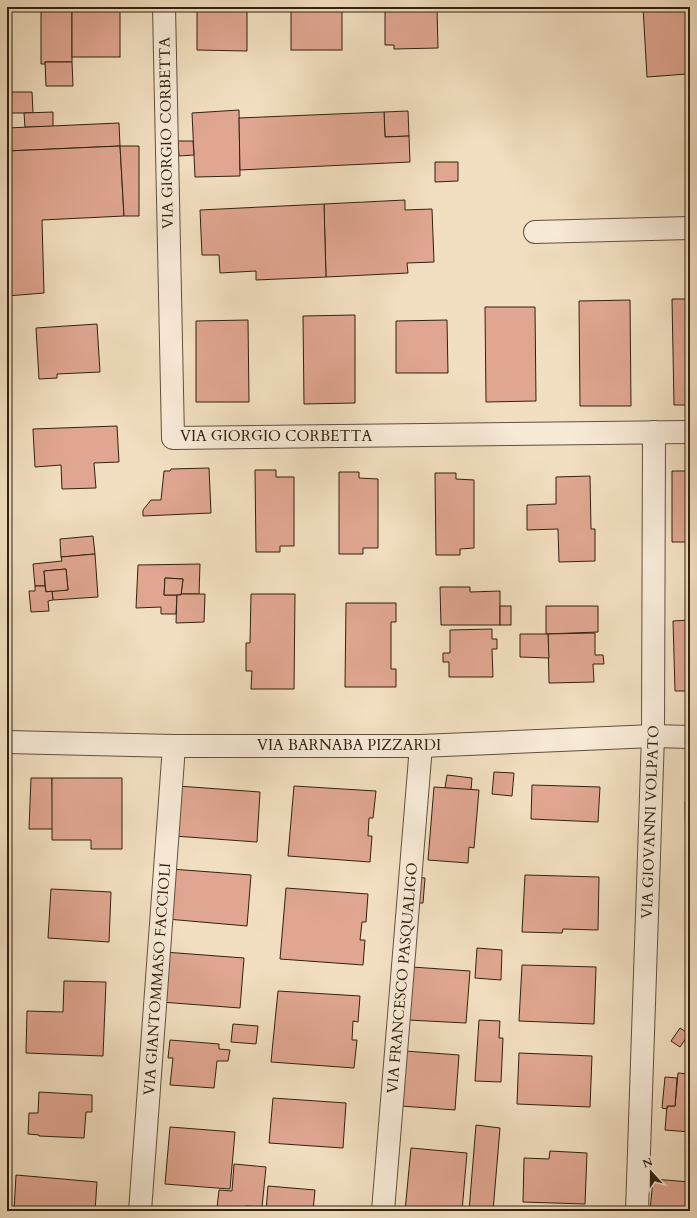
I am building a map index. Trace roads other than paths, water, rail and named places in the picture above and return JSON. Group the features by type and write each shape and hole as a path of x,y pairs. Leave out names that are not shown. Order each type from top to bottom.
{"street":[{"name":"VIA GIORGIO CORBETTA","path":"164,7 173,438 690,432"},
{"path":"535,232 690,228"},
{"name":"VIA GIOVANNI VOLPATO","path":"637,1211 653,736 654,432"},
{"name":"VIA BARNABA PIZZARDI","path":"7,742 174,746 421,746 653,736 690,737"},
{"name":"VIA GIANTOMMASO FACCIOLI","path":"140,1211 174,746"},
{"name":"VIA FRANCESCO PASQUALIGO","path":"383,1211 421,746"}]}
